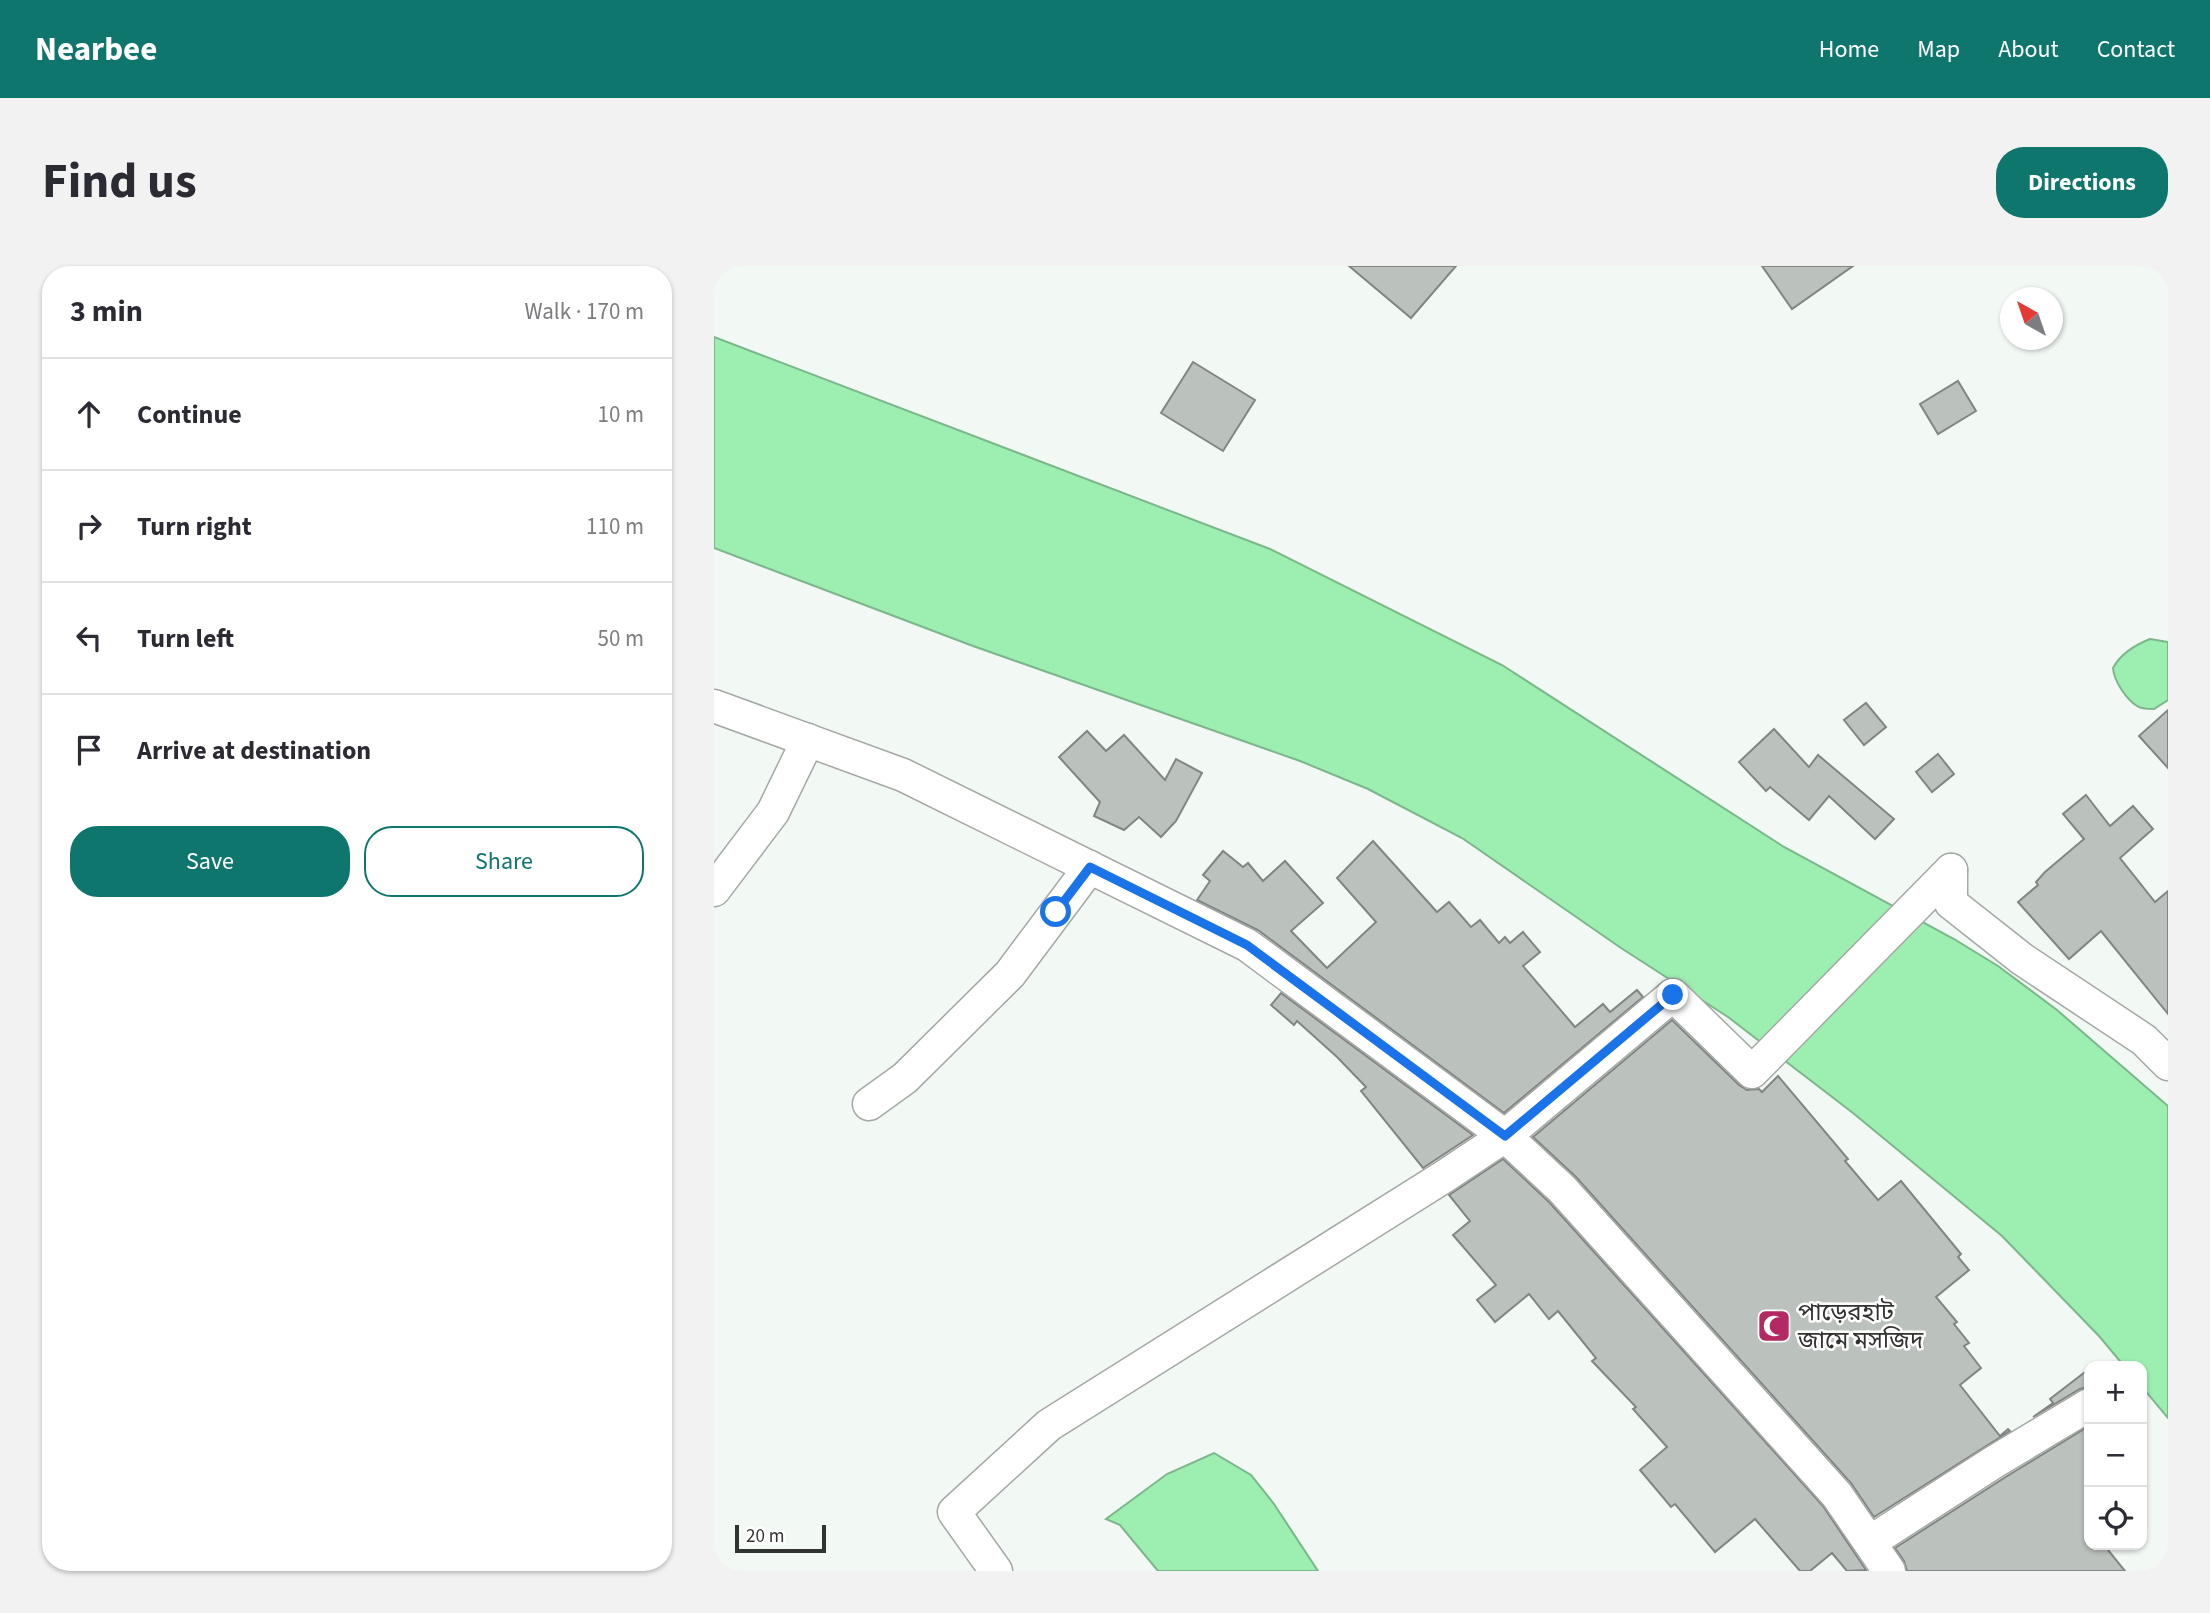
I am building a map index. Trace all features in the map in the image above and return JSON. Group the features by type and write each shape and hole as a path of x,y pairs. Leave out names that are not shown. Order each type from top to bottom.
{"street":[{"path":"714,706 903,775 1247,945 1505,1136 1562,1189 1837,1495 1889,1571"},
{"path":"714,890 773,812 808,740"},
{"path":"869,1104 905,1078 1010,974 1090,867"},
{"path":"996,1571 954,1512 1049,1425 1505,1136 1673,995 1752,1072 1951,870 1951,904 2022,959 2144,1040 2168,1064"},
{"path":"1870,1542 2084,1408"}],"shaded area":[{"path":"714,337 1270,549 1502,665 1784,847 1954,939 1998,966 2057,1010 2168,1106 2168,1418 2147,1393 2147,1361 2120,1361 2002,1236 1853,1113 1728,1017 1621,948 1462,838 1368,789 1300,761 973,646 714,548"},
{"path":"2150,639 2168,642 2168,700 2154,709 2140,708 2129,699 2118,684 2113,668 2129,650"},
{"path":"1214,1453 1251,1475 1274,1504 1318,1571 1158,1571 1120,1525 1106,1519 1167,1474"}],"building":[{"path":"1349,266 1456,266 1411,318"},
{"path":"1762,266 1853,266 1792,309"},
{"path":"1193,362 1255,400 1223,451 1161,413"},
{"path":"1958,381 1976,411 1938,434 1920,404"},
{"path":"1866,703 1886,727 1864,745 1844,720"},
{"path":"2168,710 2168,768 2139,736"},
{"path":"1774,729 1809,767 1818,755 1894,819 1875,839 1829,796 1809,820 1770,787 1766,791 1739,762"},
{"path":"1087,731 1106,751 1124,735 1165,780 1176,759 1202,773 1176,821 1161,837 1139,817 1124,830 1094,816 1100,802 1059,757"},
{"path":"1938,754 1954,774 1932,792 1916,772"},
{"path":"2086,795 2110,826 2133,806 2153,829 2120,858 2155,902 2168,891 2168,1014 2101,931 2069,959 2018,902 2038,885 2036,882 2045,872 2084,839 2063,814"},
{"path":"1373,841 1437,912 1449,902 1471,927 1480,920 1499,943 1505,937 1510,943 1523,932 1540,952 1523,966 1575,1027 1603,1004 1610,1012 1637,990 1643,997 1504,1113 1258,930 1197,900 1210,881 1203,875 1223,851 1243,867 1248,863 1263,881 1285,861 1323,903 1291,931 1327,968 1376,922 1337,878"},
{"path":"1281,993 1473,1135 1423,1168 1361,1091 1366,1087 1297,1021 1294,1025 1271,1005"},
{"path":"1672,1020 1747,1090 1759,1089 1762,1092 1778,1076 1848,1159 1845,1161 1878,1200 1901,1181 1961,1254 1958,1257 1969,1270 1936,1297 1957,1322 1954,1324 1969,1343 1964,1346 1981,1368 1960,1385 2000,1436 2008,1429 2010,1431 1874,1517 1851,1483 1576,1177 1533,1137"},
{"path":"1503,1159 1549,1202 1823,1506 1866,1570 1847,1571 1832,1553 1810,1571 1800,1571 1755,1519 1715,1552 1675,1504 1671,1507 1640,1470 1667,1447 1633,1409 1636,1407 1592,1361 1596,1358 1558,1311 1549,1319 1529,1294 1495,1322 1477,1300 1496,1285 1453,1235 1470,1221 1449,1195"},
{"path":"2084,1373 2084,1388 2033,1417 2053,1403 2050,1399"},
{"path":"2084,1429 2084,1550 2108,1550 2125,1571 1907,1571 1895,1548"}],"place":[{"name":"পাড়েরহাট জামে মসজিদ","path":"1774,1326"}],"route":[{"path":"1056,912 1090,867 1247,945 1505,1136 1673,995"}]}
